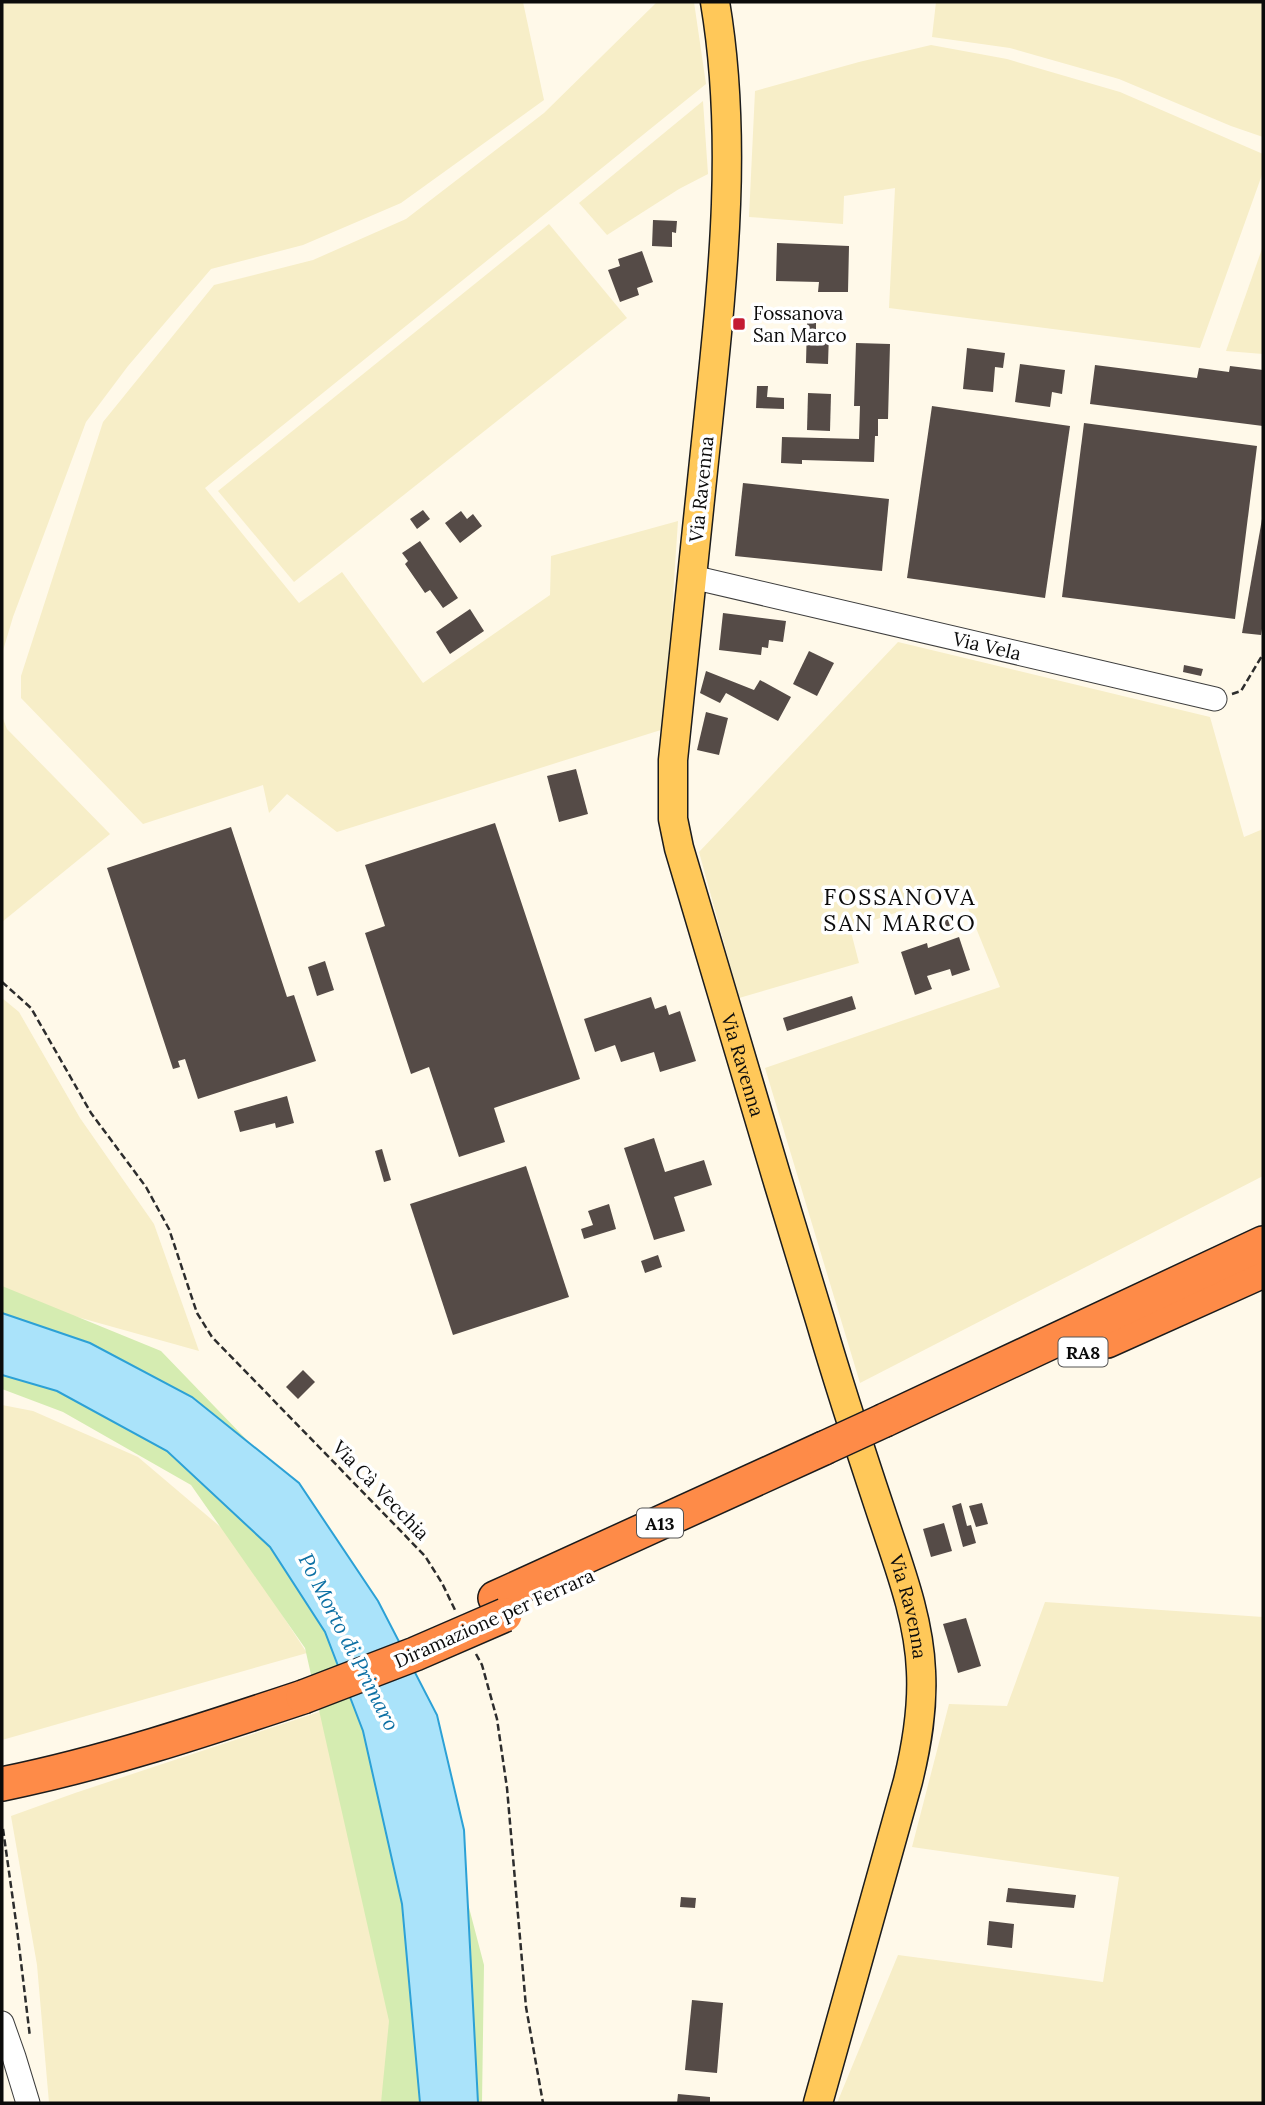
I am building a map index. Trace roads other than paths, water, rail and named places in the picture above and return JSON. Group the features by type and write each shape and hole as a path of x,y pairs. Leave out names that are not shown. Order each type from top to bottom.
{"highway":[{"name":"RA8","path":"926,1412 1263,1243"},
{"name":"RA8","path":"926,1412 1263,1271"},
{"name":"Diramazione per Ferrara","path":"2,1765 140,1729 227,1702 301,1687 415,1654 500,1606 926,1412"},
{"name":"Diramazione per Ferrara","path":"2,1784 75,1768 138,1750 301,1687"}],"main road":[{"name":"Via Ravenna","path":"715,2 726,90 721,292 672,791 673,819 678,848 844,1399 904,1584 921,1668 922,1707 918,1739 818,2103"}],"street":[{"name":"Via Vela","path":"692,577 1215,699"},
{"path":"2,2023 28,2103"}],"water":[{"name":"Po Morto di Primaro","path":"2,1313 90,1343 192,1397 299,1483 378,1601 437,1715 464,1830 478,2103 420,2103 402,1904 363,1731 325,1632 270,1547 167,1451 57,1391 2,1375"}],"place":[{"name":"Fossanova San Marco","path":"739,324"}],"district":[{"name":"FOSSANOVA SAN MARCO","path":"900,909"}]}
